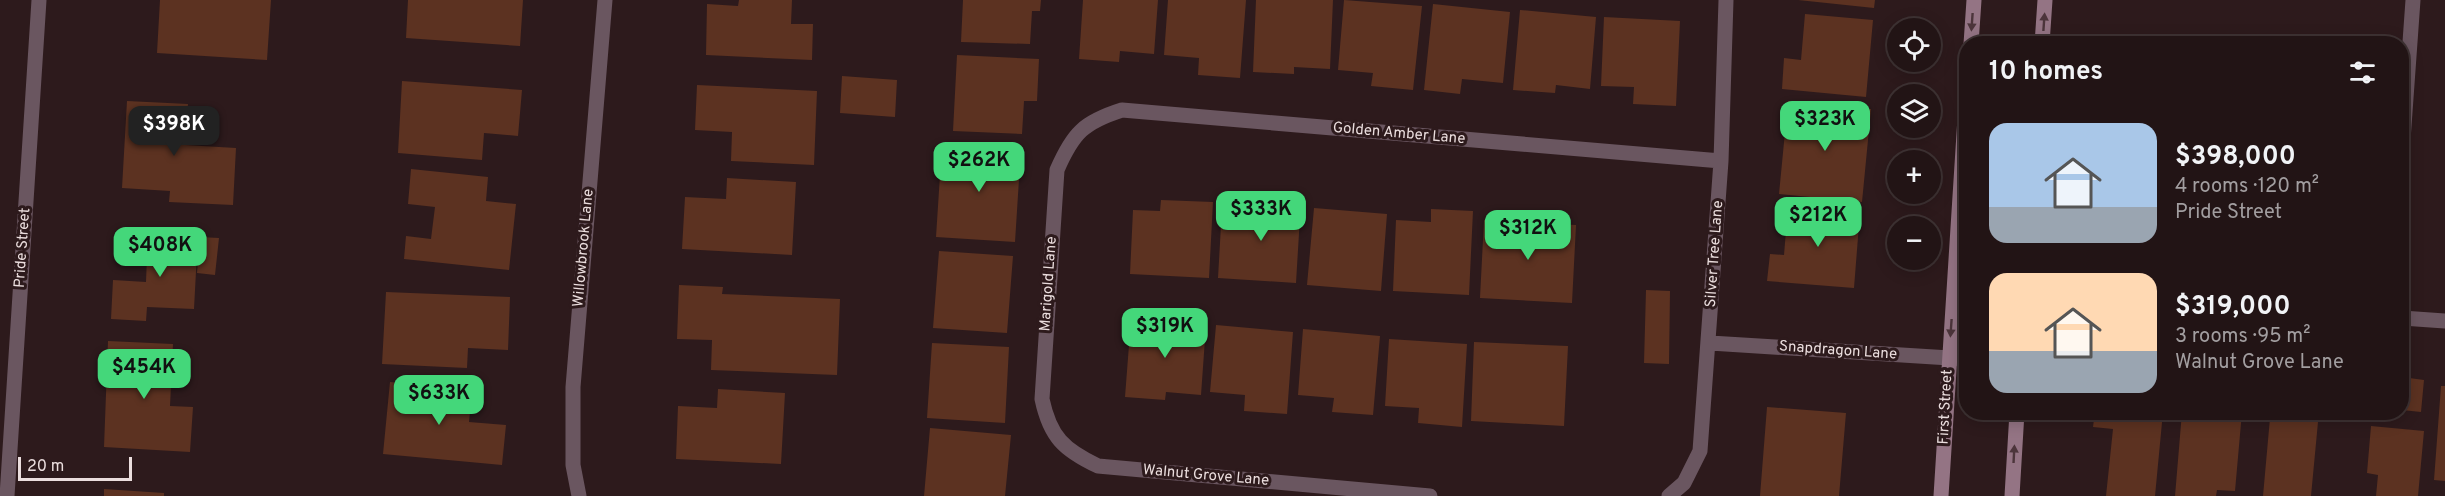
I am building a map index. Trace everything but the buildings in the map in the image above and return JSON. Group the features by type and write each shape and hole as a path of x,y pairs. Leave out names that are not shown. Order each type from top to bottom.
{"main road":[{"path":"1972,36 1974,0"},
{"path":"2043,36 2045,0"},
{"name":"First Street","path":"1941,496 1959,207"},
{"path":"2012,496 2017,420"}],"street":[{"name":"Pride Street","path":"6,496 39,0"},
{"name":"Willowbrook Lane","path":"579,496 573,465 573,387 605,0"},
{"name":"Silver Tree Lane","path":"1669,496 1684,483 1700,452 1710,343 1721,161 1726,0"},
{"path":"2409,56 2413,0"},
{"name":"Golden Amber Lane","path":"1082,128 1096,118 1122,110 1721,161"},
{"name":"Marigold Lane","path":"1061,444 1046,419 1042,399 1043,376 1057,170 1068,144 1082,128"},
{"path":"2409,318 2445,321"},
{"name":"Snapdragon Lane","path":"1710,343 1959,359"},
{"name":"Walnut Grove Lane","path":"1061,444 1072,454 1098,466 1430,496"}]}
